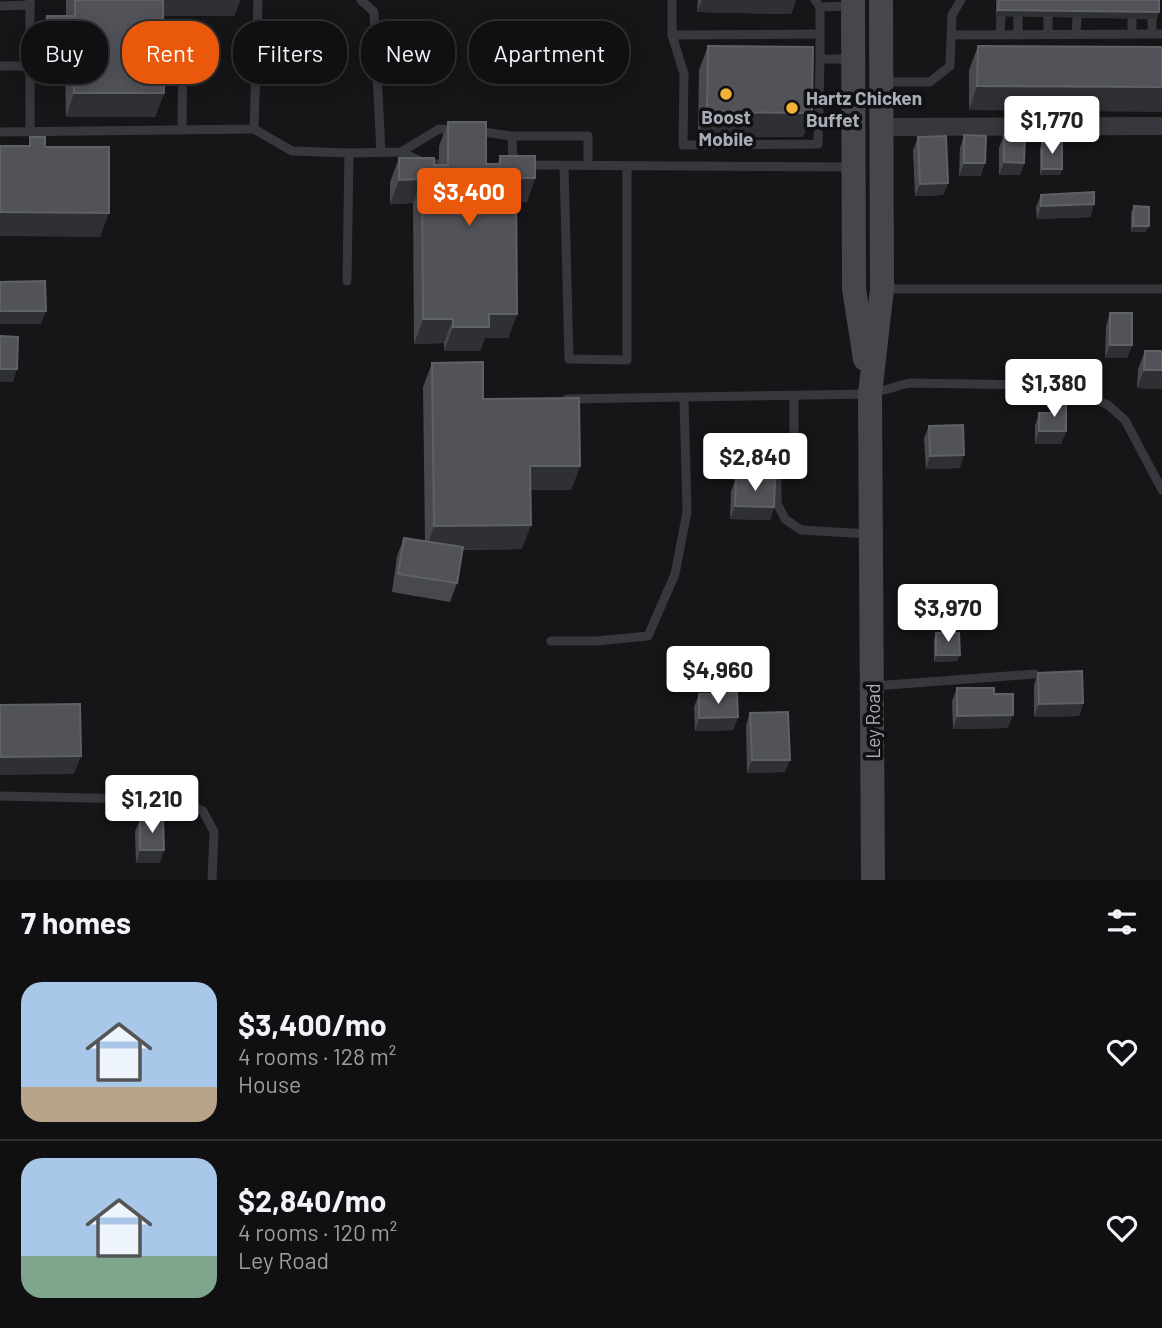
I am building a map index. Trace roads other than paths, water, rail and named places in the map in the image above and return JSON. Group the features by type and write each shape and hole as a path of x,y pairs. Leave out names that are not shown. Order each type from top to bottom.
{"main road":[{"name":"Ley Road","path":"873,880 870,394 882,289 881,0"},
{"name":"Ley Road","path":"853,3 855,289 870,394"},
{"path":"855,289 882,289"}],"street":[{"path":"880,127 1162,126"}],"lane":[{"path":"254,129 258,0"},
{"path":"361,0 374,12 381,152"},
{"path":"672,0 672,35 684,74 683,145 818,144 818,3 853,3"},
{"path":"880,82 930,82 950,66 952,15 961,0"},
{"path":"0,6 30,2 31,21"},
{"path":"1000,35 1001,16"},
{"path":"1018,16 1018,35"},
{"path":"1048,17 1048,34"},
{"path":"1076,34 1077,18"},
{"path":"1132,18 1132,34"},
{"path":"951,35 1076,34 1104,30 1157,34 1152,19"},
{"path":"672,35 820,34"},
{"path":"820,59 852,59"},
{"path":"0,66 21,66"},
{"path":"30,131 31,84"},
{"path":"183,84 183,130"},
{"path":"0,132 254,129 292,151 401,152 427,164 439,164"},
{"path":"401,152 439,129 512,136 588,136 588,165"},
{"path":"512,136 513,165"},
{"path":"347,281 349,152"},
{"path":"501,165 853,167"},
{"path":"564,166 569,359 627,360 627,166"},
{"path":"882,289 1162,289"},
{"path":"561,400 870,394 909,383 1031,385 1077,391 1108,405 1125,420 1162,490"},
{"path":"794,396 794,435 777,465 777,503 785,519 802,530 871,535"},
{"path":"551,642 648,636 675,574 687,512 684,399"},
{"path":"872,687 1035,674"},
{"path":"0,796 177,800 203,811 214,832 212,880"}],"place":[{"name":"Boost Mobile","path":"726,94"},
{"name":"Hartz Chicken Buffet","path":"792,108"}]}
